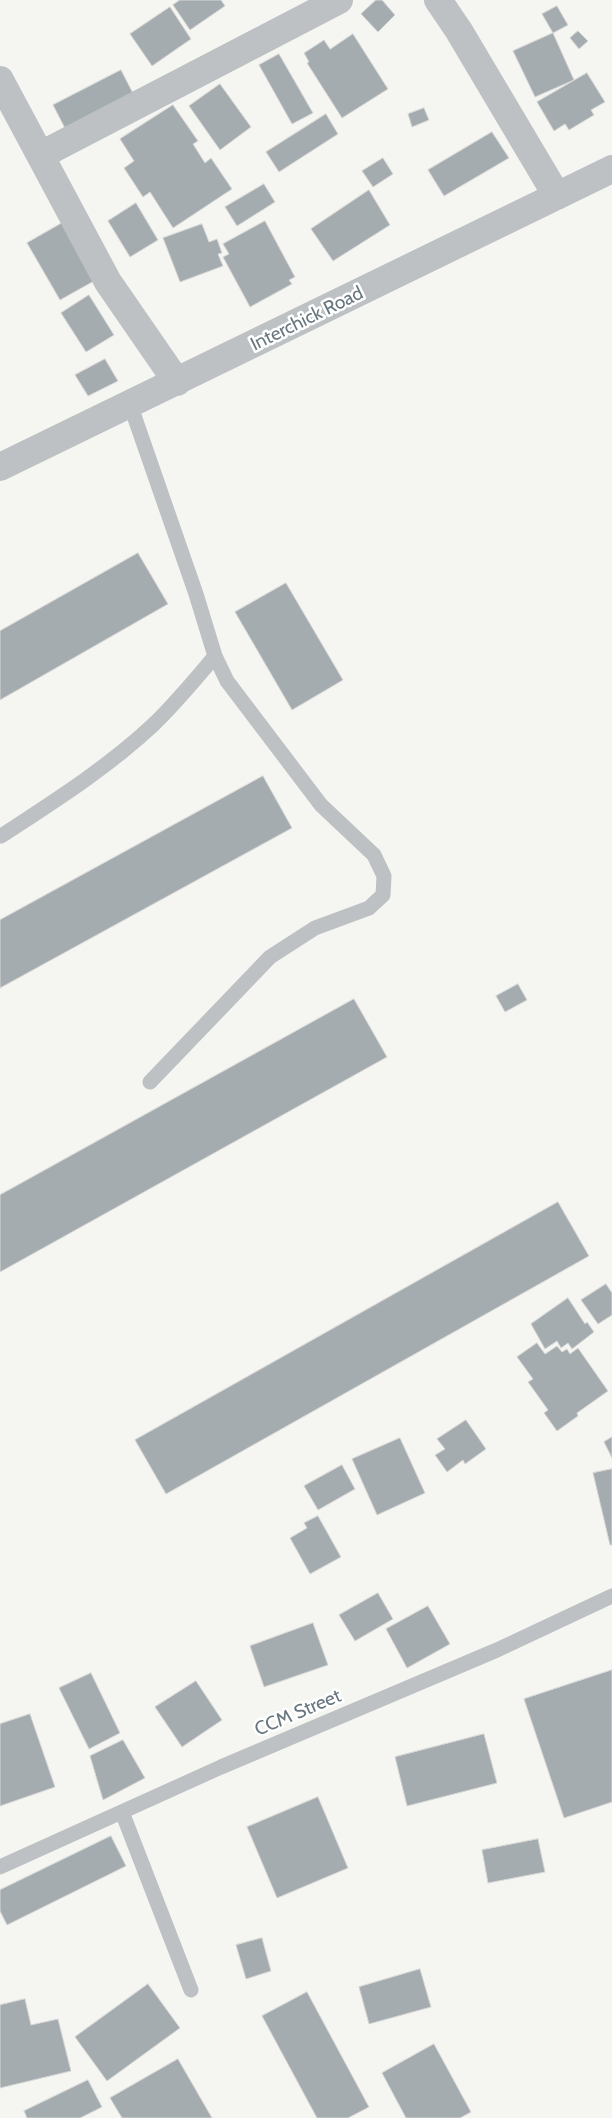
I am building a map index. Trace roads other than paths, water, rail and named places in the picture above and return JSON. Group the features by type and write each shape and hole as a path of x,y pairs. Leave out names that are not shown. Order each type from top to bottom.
{"street":[{"path":"41,155 339,0"},
{"path":"438,0 459,31 557,196"},
{"path":"0,80 108,282 177,382"},
{"name":"Interchick Road","path":"0,467 612,169"}],"lane":[{"path":"130,404 196,594 215,656 227,682 321,805 374,855 384,876 383,895 369,908 315,928 270,957 150,1082"},
{"path":"0,836 54,802 112,760 153,725 215,656"},
{"name":"CCM Street","path":"0,1866 498,1650 612,1596"},
{"path":"122,1812 191,1990"}]}
